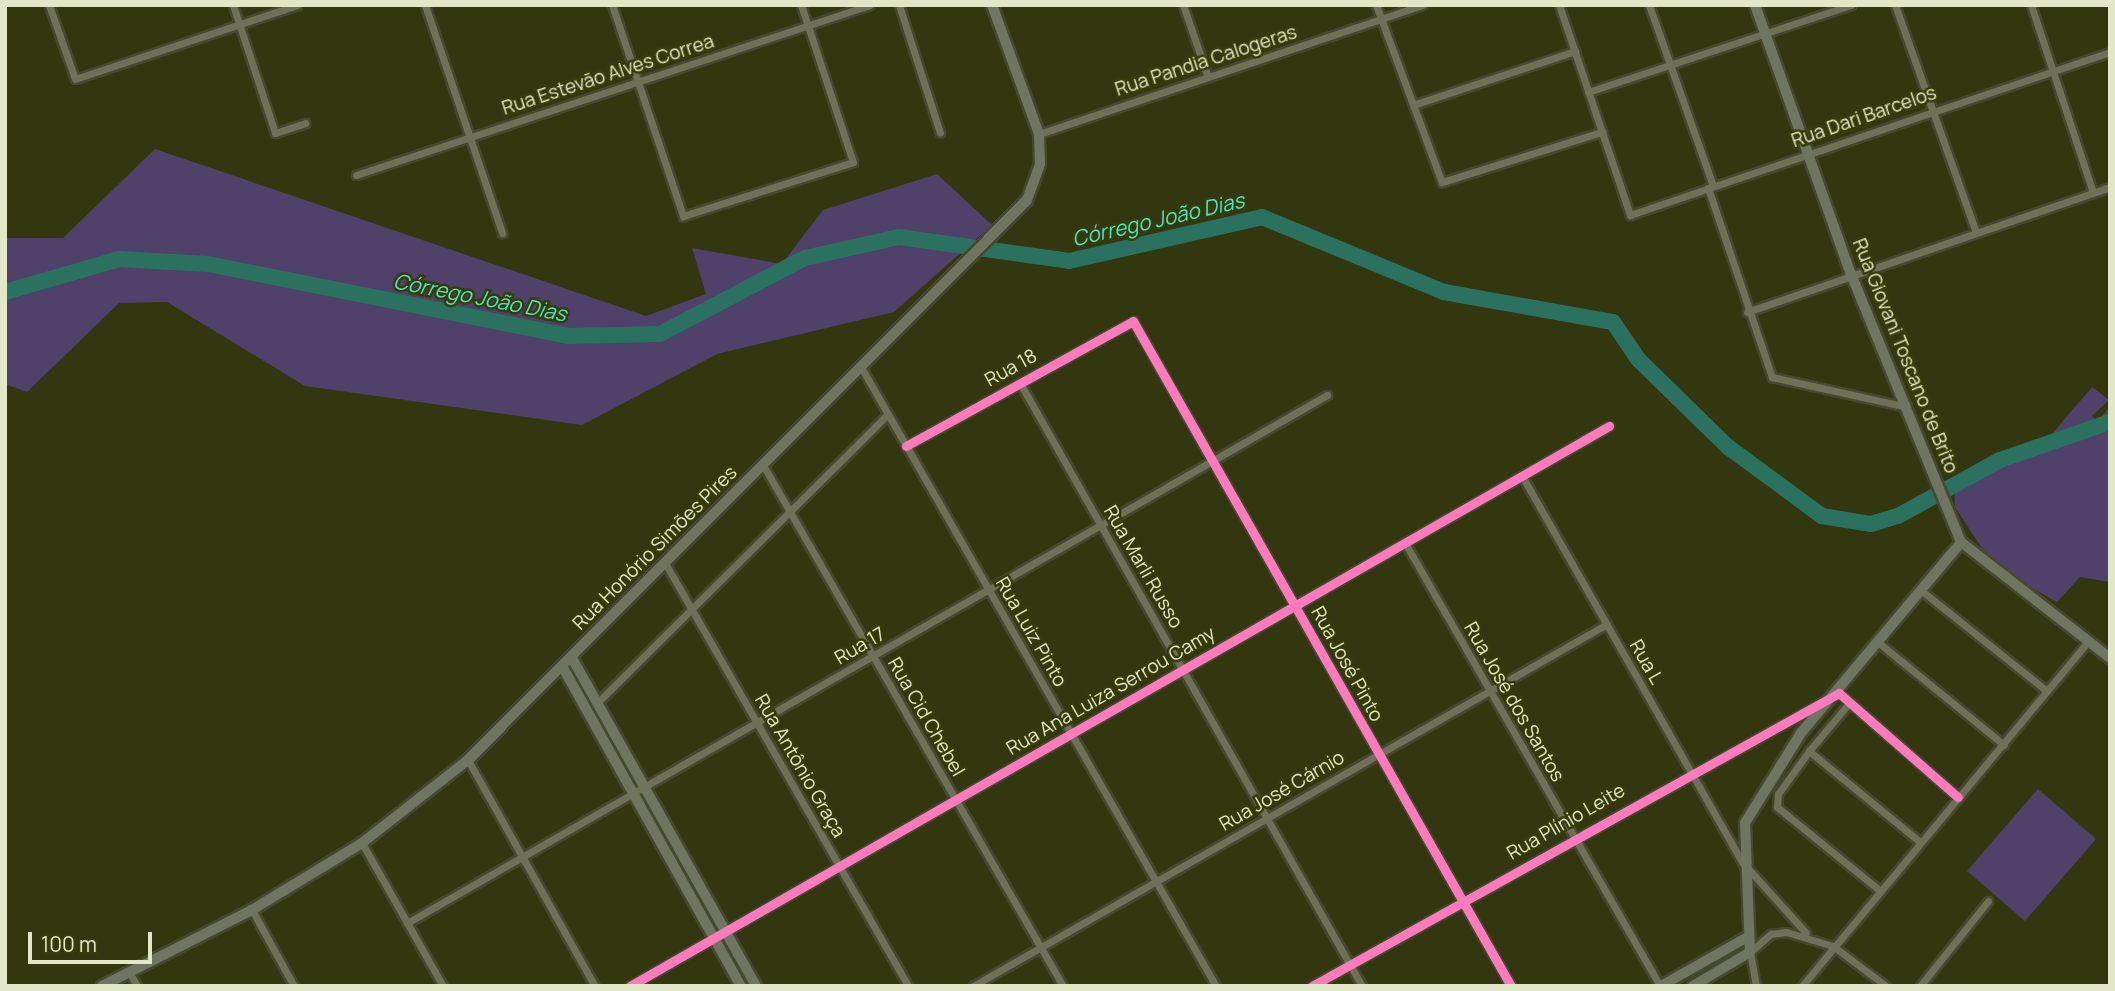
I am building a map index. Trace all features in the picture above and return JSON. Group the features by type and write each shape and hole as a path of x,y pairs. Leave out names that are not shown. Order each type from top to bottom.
{"main road":[{"name":"Rua Honório Simões Pires","path":"102,986 252,911 362,843 468,760 1027,200 1040,164 1039,134 992,5"},
{"name":"Rua Giovani Toscano de Brito","path":"1755,5 1851,274 1961,542"},
{"path":"1693,986 1750,952 1746,938 1743,863 1745,823 1801,733 1839,693 1961,542 2110,658"},
{"path":"572,658 756,986"},
{"path":"562,666 741,986"},
{"path":"1661,986 1746,938"}],"street":[{"path":"49,5 75,79 297,5"},
{"path":"233,5 275,133 305,123"},
{"path":"425,5 502,233"},
{"path":"612,5 683,216 853,162 801,5"},
{"name":"Rua Estevão Alves Correa","path":"356,175 870,5"},
{"path":"899,5 940,133"},
{"path":"1183,5 1208,77"},
{"path":"1377,5 1442,182 1602,132 1559,5"},
{"name":"Rua Pandia Calogeras","path":"1039,134 1423,5"},
{"path":"1649,5 1711,187 1747,312 1772,377 1907,407"},
{"path":"1588,92 1851,5"},
{"path":"1895,5 1976,232"},
{"path":"2031,5 2093,193"},
{"path":"1413,104 1574,51"},
{"name":"Rua Dari Barcelos","path":"1602,132 1630,215 2110,52"},
{"path":"1747,312 2110,187"},
{"name":"Rua 18","path":"906,446 1133,321"},
{"name":"Rua José Pinto","path":"1133,321 1511,986"},
{"name":"Rua Luiz Pinto","path":"861,367 1216,986"},
{"name":"Rua Marli Russo","path":"1020,383 1362,986"},
{"name":"Rua 17","path":"407,923 1327,395"},
{"path":"597,703 888,414"},
{"name":"Rua Ana Luiza Serrou Camy","path":"630,986 1609,426"},
{"name":"Rua Cid Chebel","path":"763,464 1063,986"},
{"name":"Rua L","path":"1522,476 1743,863 1806,933"},
{"name":"Rua José dos Santos","path":"1405,543 1661,986"},
{"name":"Rua Antônio Graça","path":"665,563 908,986"},
{"path":"1922,591 2047,691"},
{"name":"Rua José Cárnio","path":"973,986 1607,624"},
{"path":"1802,986 1919,841 2004,745 2088,641"},
{"path":"1879,643 2004,745"},
{"path":"1839,693 1958,797"},
{"name":"Rua Plínio Leite","path":"1312,986 1691,771 1839,693"},
{"path":"1850,702 1778,794 1777,807 1879,890"},
{"path":"1809,751 1919,841"},
{"path":"468,760 595,986"},
{"path":"362,843 443,986"},
{"path":"1920,986 1988,901"},
{"path":"252,911 295,986"},
{"path":"1756,986 1750,952 1760,941 1771,934 1806,933 1833,946 1886,986"},
{"path":"1746,938 1760,941"},
{"path":"129,972 137,986"}],"shaded area":[{"path":"155,149 646,316 706,294 692,248 782,264 823,210 937,174 992,225 894,312 717,354 582,425 305,386 167,302 119,303 27,392 5,384 5,238 63,238"},
{"path":"2092,387 2109,400 2092,416 2097,421 2110,407 2110,582 2080,577 2057,602 1995,568 1955,507 1954,485 1986,462 2052,434"},
{"path":"2038,789 2096,839 2025,921 1967,871"}],"waterway":[{"name":"Córrego João Dias","path":"5,292 119,259 208,264 569,336 660,334 805,258 899,237 1069,261 1262,217 1444,292 1613,322 1638,359 1728,447 1822,516 1871,524 1898,516 2000,460 2110,422"}],"cycle path":[{"path":"906,446 1133,321 1511,986"},
{"path":"630,986 1609,426"},
{"path":"1312,986 1839,693 1958,797"}]}
